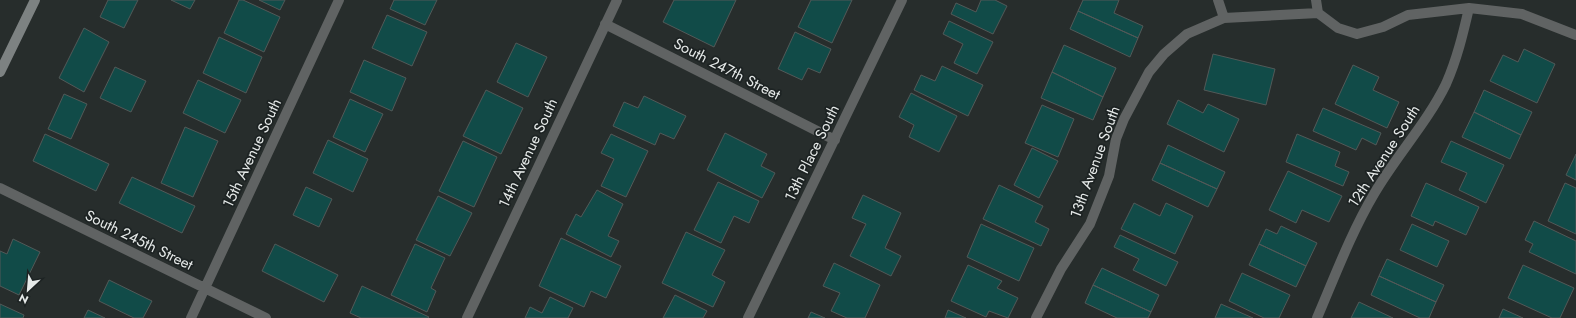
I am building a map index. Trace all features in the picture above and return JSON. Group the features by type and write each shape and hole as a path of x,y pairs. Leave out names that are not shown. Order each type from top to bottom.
{"main road":[{"path":"0,72 35,0"}],"street":[{"name":"15th Avenue South","path":"191,318 340,0"},
{"name":"14th Avenue South","path":"467,318 617,0"},
{"name":"13th Place South","path":"748,318 902,0"},
{"path":"1218,0 1224,18 1318,13 1338,28 1358,34 1383,27 1408,15 1469,8 1522,14 1576,35"},
{"path":"1316,0 1318,13"},
{"name":"12th Avenue South","path":"1317,318 1345,251 1374,195 1388,171 1434,105 1446,85 1460,49 1469,8"},
{"name":"13th Avenue South","path":"1036,318 1062,269 1090,224 1109,176 1116,139 1136,95 1149,72 1164,54 1187,34 1224,18"},
{"name":"South 247th Street","path":"605,24 835,140"},
{"name":"South 245th Street","path":"0,188 266,318"}],"building":[{"path":"108,0 138,0 124,28 100,17"},
{"path":"171,0 195,0 190,9"},
{"path":"239,0 243,0 280,17 264,52 224,33"},
{"path":"259,0 285,0 280,10"},
{"path":"394,0 437,0 425,25 390,9"},
{"path":"674,0 736,0 714,47 663,22"},
{"path":"811,0 852,0 832,43 798,27"},
{"path":"981,0 995,0 1007,6 993,34 951,14 956,3 976,12"},
{"path":"1083,0 1119,0 1114,13 1143,26 1138,38 1078,11"},
{"path":"1078,11 1138,38 1130,57 1070,29"},
{"path":"387,15 427,32 412,66 372,48"},
{"path":"949,21 993,42 977,74 954,63 963,44 943,34"},
{"path":"84,28 109,42 84,92 59,78"},
{"path":"795,32 831,49 820,73 808,68 802,80 778,69"},
{"path":"219,37 262,57 246,93 203,73"},
{"path":"516,43 547,57 528,97 497,82"},
{"path":"1064,45 1116,68 1103,97 1052,72"},
{"path":"1524,49 1555,64 1537,103 1490,81 1503,55 1518,62"},
{"path":"1213,54 1275,69 1266,105 1204,90"},
{"path":"364,60 406,78 392,111 350,92"},
{"path":"1353,65 1379,77 1373,90 1399,102 1387,128 1335,104"},
{"path":"942,66 983,85 968,116 914,90 921,75 935,81"},
{"path":"115,67 146,81 131,112 100,98"},
{"path":"1052,72 1103,97 1093,120 1041,98"},
{"path":"198,80 241,100 225,133 183,113"},
{"path":"486,90 523,108 501,154 463,136"},
{"path":"1484,90 1532,112 1521,135 1474,112"},
{"path":"911,93 957,116 939,152 909,137 914,125 899,117"},
{"path":"64,94 87,104 71,139 48,129"},
{"path":"644,96 686,116 674,139 660,133 655,145 613,126 624,102 638,108"},
{"path":"350,99 383,114 365,152 333,137"},
{"path":"1178,100 1203,113 1208,104 1239,119 1224,152 1167,124"},
{"path":"1042,105 1074,119 1058,157 1025,143"},
{"path":"1323,108 1381,133 1376,145 1362,138 1356,150 1313,131"},
{"path":"1474,112 1521,135 1510,159 1462,137"},
{"path":"185,127 218,141 193,197 161,183"},
{"path":"725,133 767,154 761,166 775,173 762,198 707,170"},
{"path":"45,134 109,164 96,191 33,161"},
{"path":"611,134 648,151 626,197 601,186 614,159 601,153"},
{"path":"1297,134 1340,152 1335,166 1349,172 1343,186 1286,162"},
{"path":"328,140 368,159 353,192 313,173"},
{"path":"463,141 497,157 474,207 439,191"},
{"path":"1451,141 1504,165 1486,203 1459,190 1467,173 1441,162"},
{"path":"1168,145 1225,172 1217,189 1160,163"},
{"path":"1032,148 1058,161 1039,198 1014,185"},
{"path":"1576,154 1576,180 1566,175"},
{"path":"1160,163 1217,189 1208,207 1152,180"},
{"path":"1288,171 1342,196 1329,222 1302,210 1296,223 1269,210"},
{"path":"132,177 195,206 182,233 119,203"},
{"path":"718,182 759,201 749,223 734,216 721,243 694,230"},
{"path":"1426,183 1479,207 1466,235 1435,221 1433,226 1411,216"},
{"path":"1565,183 1576,188 1576,234 1548,221"},
{"path":"999,185 1043,206 1035,222 1049,229 1041,246 983,219"},
{"path":"306,187 332,199 319,227 293,215"},
{"path":"597,190 623,204 608,236 619,241 611,257 566,234 576,214 581,217"},
{"path":"863,195 901,213 885,248 901,256 891,276 850,256 866,224 852,218"},
{"path":"438,196 472,213 450,256 416,240"},
{"path":"1134,203 1160,216 1166,203 1193,216 1175,254 1121,229"},
{"path":"1534,221 1576,241 1576,274 1529,252 1533,244 1525,240"},
{"path":"981,224 1034,248 1019,281 967,257"},
{"path":"1412,224 1449,241 1437,267 1400,250"},
{"path":"1281,226 1317,243 1306,266 1259,244 1266,229 1277,234"},
{"path":"686,232 725,250 712,275 725,282 713,307 662,283"},
{"path":"1120,235 1178,262 1166,286 1133,270 1139,259 1114,247"},
{"path":"561,238 621,266 606,298 591,291 584,307 539,286"},
{"path":"13,239 40,252 19,295 0,286 0,251 7,254"},
{"path":"275,244 338,275 324,302 262,271"},
{"path":"415,244 445,258 431,288 436,291 427,312 391,295"},
{"path":"1259,244 1306,266 1296,287 1249,265"},
{"path":"1387,259 1444,285 1436,302 1379,276"},
{"path":"834,263 880,285 865,318 847,318 831,311 840,293 823,286"},
{"path":"968,265 1002,281 997,288 1018,298 1008,318 989,311 986,317 951,301"},
{"path":"1523,265 1574,288 1560,318 1552,318 1508,298"},
{"path":"1102,268 1159,295 1151,312 1093,285"},
{"path":"1242,273 1290,295 1279,318 1264,318 1229,301"},
{"path":"1379,276 1436,302 1429,318 1420,318 1371,295"},
{"path":"109,280 152,301 143,318 134,318 99,301"},
{"path":"1093,285 1151,312 1148,318 1117,318 1085,303"},
{"path":"362,286 429,317 361,318 350,313"},
{"path":"675,295 707,311 703,318 663,318"},
{"path":"550,297 573,308 568,318 525,318 530,307 542,313"},
{"path":"1359,302 1393,318 1351,318"},
{"path":"0,304 24,315 23,318 0,318"},
{"path":"1221,304 1253,318 1215,318"},
{"path":"1503,309 1523,318 1499,318"},
{"path":"88,310 105,318 84,318"},
{"path":"948,310 966,318 945,318"},
{"path":"811,312 825,318 808,318"}]}
